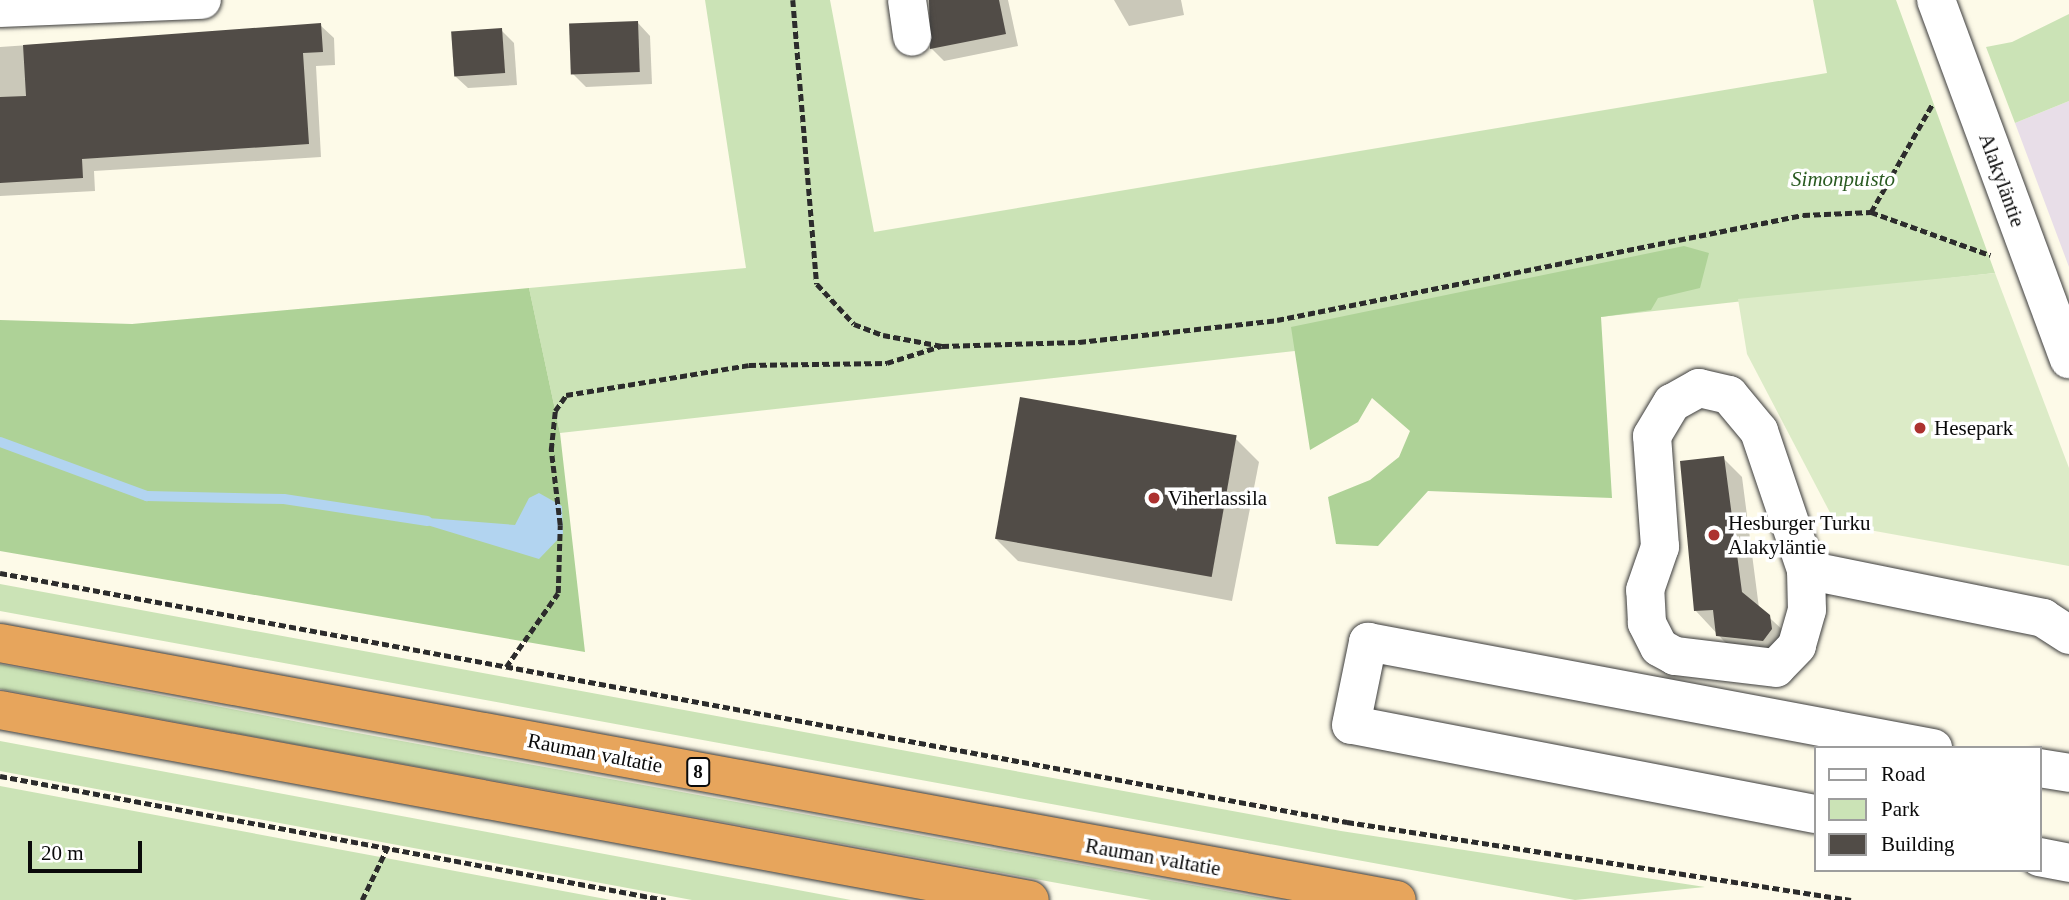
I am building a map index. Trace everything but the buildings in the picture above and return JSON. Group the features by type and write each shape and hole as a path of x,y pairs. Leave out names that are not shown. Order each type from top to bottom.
{"highway":[{"name":"Rauman valtatie","path":"0,643 1397,900"},
{"path":"0,710 1030,900"}],"street":[{"path":"0,8 202,0"},
{"path":"906,0 912,37"},
{"name":"Alakyläntie","path":"1936,0 2069,359"},
{"path":"1699,388 1718,389 1751,420 1806,570 1803,628 1782,665 1750,669 1659,647 1645,612 1660,547 1651,443 1676,399 1699,388"},
{"path":"1806,570 2043,618 2069,635"},
{"path":"1814,814 1351,725 1368,642 1923,746"},
{"path":"2041,768 2069,773"},
{"path":"2041,857 2069,863"}],"path":[{"path":"793,0 817,284 854,324 942,346"},
{"path":"1871,212 1941,88 1964,76"},
{"path":"506,667 558,593 561,564 554,485 555,411 566,396 749,365 887,363 942,346 1079,342 1277,320 1803,215 1871,212 2006,261 2032,260"},
{"path":"0,573 1347,822 1851,900"},
{"path":"0,776 388,846 666,900"},
{"path":"362,900 388,846"}],"shaded area":[{"path":"2069,101 2069,267 2015,123"}],"green space":[{"name":"Simonpuisto","path":"705,0 830,0 874,232 1827,73 1813,0 1896,0 1995,273 560,433 529,288 746,268"},
{"path":"2069,14 2069,101 2015,123 1986,47 2012,42"},
{"path":"1684,246 1709,253 1700,288 1658,298 1651,310 1601,317 1612,498 1428,491 1378,546 1336,544 1328,497 1370,480 1399,457 1410,431 1372,398 1358,422 1310,450 1291,327"},
{"name":"Hesepark","path":"1995,273 2069,468 2069,566 1836,524 1747,354 1738,299"},
{"path":"529,288 560,433 585,652 0,551 0,320 132,324"},
{"path":"0,584 1341,831 1705,887 1575,900 0,611"},
{"path":"0,664 314,725 1275,900 1151,900 310,747 0,689"},
{"path":"0,741 851,900 692,900 0,771"},
{"path":"0,786 391,859 611,900 0,900"}],"water":[{"path":"539,493 562,506 563,534 539,559 427,525 428,518 515,525 529,498"}],"waterway":[{"path":"0,442 147,496 284,499 427,521"}],"place":[{"name":"Hesepark","path":"1920,428"},
{"name":"Viherlassila","path":"1154,498"},
{"name":"Hesburger Turku Alakyläntie","path":"1714,535"}]}
